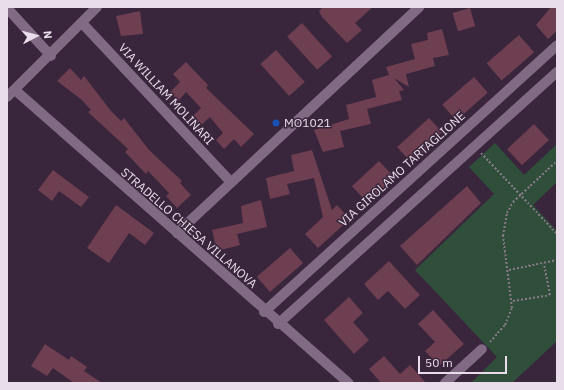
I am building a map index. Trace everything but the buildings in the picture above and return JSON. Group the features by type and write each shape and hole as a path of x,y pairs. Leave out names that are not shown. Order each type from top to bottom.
{"street":[{"path":"11,93 51,56 96,7"},
{"path":"176,233 420,7"},
{"path":"7,8 51,56"},
{"name":"VIA WILLIAM MOLINARI","path":"82,23 231,182"},
{"name":"VIA GIROLAMO TARTAGLIONE","path":"264,312 557,45"},
{"path":"278,324 557,72"},
{"name":"STRADELLO CHIESA VILLANOVA","path":"11,93 176,233 264,312 348,383"},
{"path":"445,383 482,349"}],"path":[{"path":"475,146 557,235 557,261 509,270"},
{"path":"482,349 505,325 513,301 504,224 509,208 520,195 557,161"},
{"path":"513,301 550,295 544,264"}],"green space":[{"path":"495,143 524,175 557,144 557,182 533,205 557,231 557,341 512,383 471,383 497,357 415,270 494,194 469,167"}],"place":[{"name":"MO1021","path":"276,123"}]}
